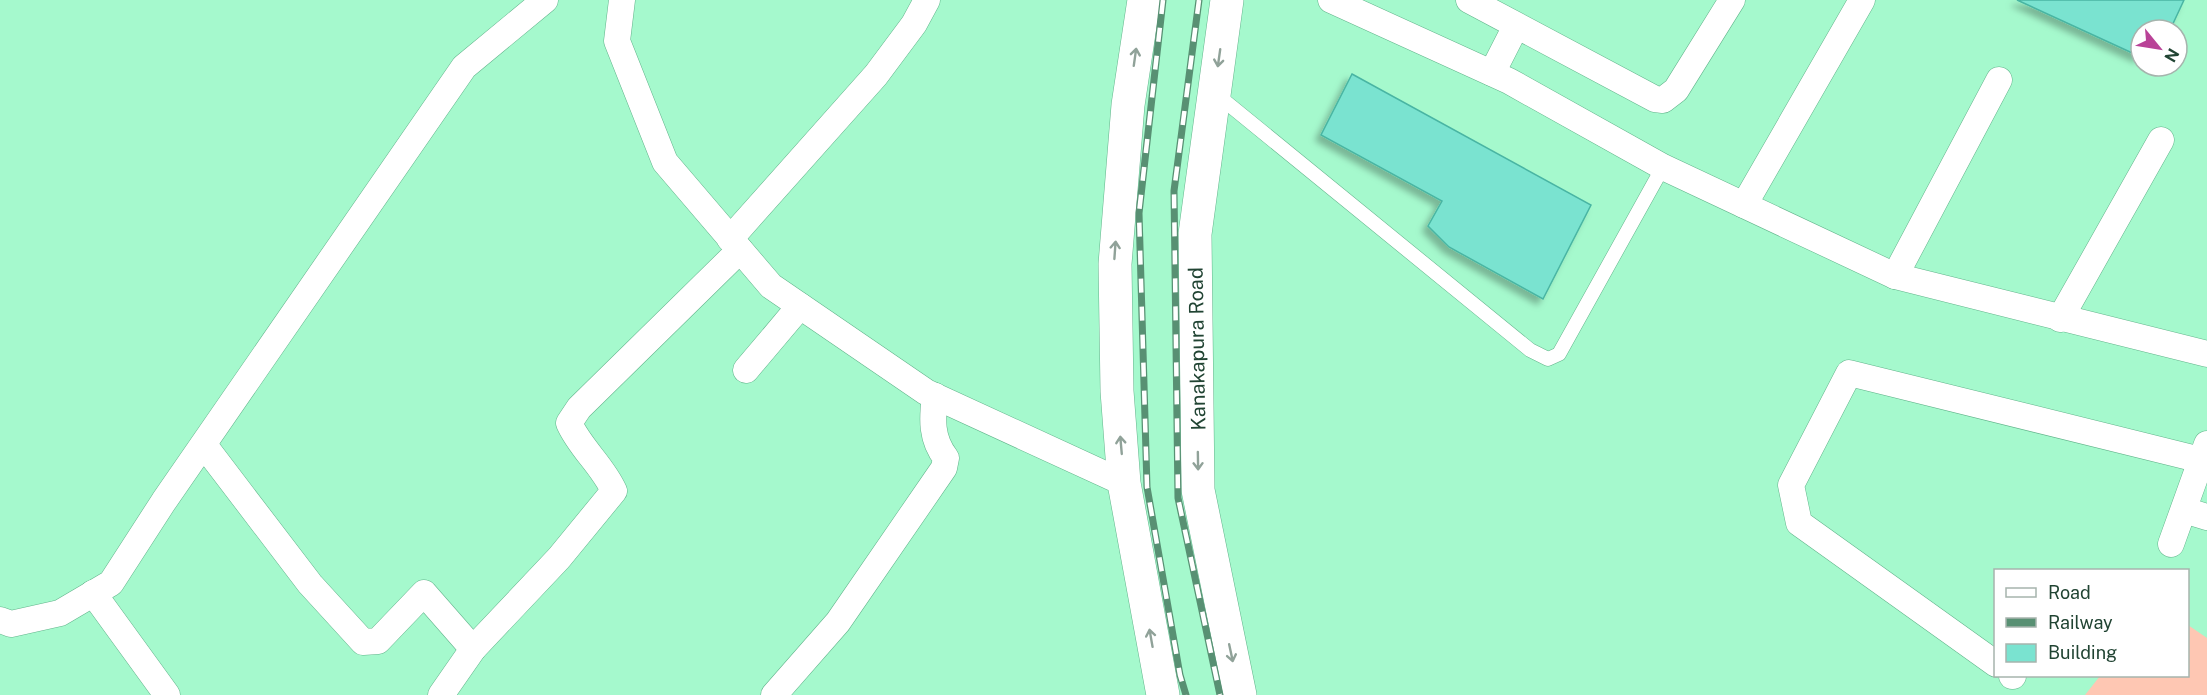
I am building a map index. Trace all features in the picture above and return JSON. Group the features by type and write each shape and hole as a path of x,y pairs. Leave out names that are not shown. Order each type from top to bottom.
{"highway":[{"path":"1144,0 1128,105 1115,264 1117,391 1124,483 1163,695"},
{"name":"Kanakapura Road","path":"1227,0 1195,234 1198,490 1240,695"}],"street":[{"path":"0,620 11,624 60,613 111,583 464,67 545,0"},
{"path":"622,0 617,41 665,162 771,286 935,396 1124,483"},
{"path":"441,695 473,649 559,558 614,491 608,477 574,435 569,423 579,408 735,245 876,75 914,24 927,0"},
{"path":"1331,0 1501,77 1663,167 1895,276 2207,354"},
{"path":"1469,0 1655,99 1663,100 1676,90 1732,0"},
{"path":"1744,205 1862,0"},
{"path":"1501,77 1523,29"},
{"path":"1895,276 1999,80"},
{"path":"2060,319 2161,140"},
{"path":"746,370 800,306"},
{"path":"1994,663 1799,524 1791,485 1849,373 2204,452 2195,513 2171,544"},
{"path":"774,695 838,622 944,468 945,458 936,446 932,418 935,396"},
{"path":"204,445 310,584 363,642 378,641 423,593 473,649"},
{"path":"93,593 167,695"}],"lane":[{"path":"1214,92 1530,351 1548,359 1559,354 1663,167"}],"shaded area":[{"path":"2189,626 2207,638 2207,695 2085,695 2099,677 2189,677"}],"building":[{"path":"2017,0 2184,0 2176,18 2129,18 2129,51"},
{"path":"1352,74 1591,205 1543,299 1449,247 1428,226 1442,201 1321,135"}],"railway":[{"path":"1163,0 1139,213 1147,487 1180,675 1186,695"},
{"path":"1199,0 1174,191 1178,498 1220,695"}]}
